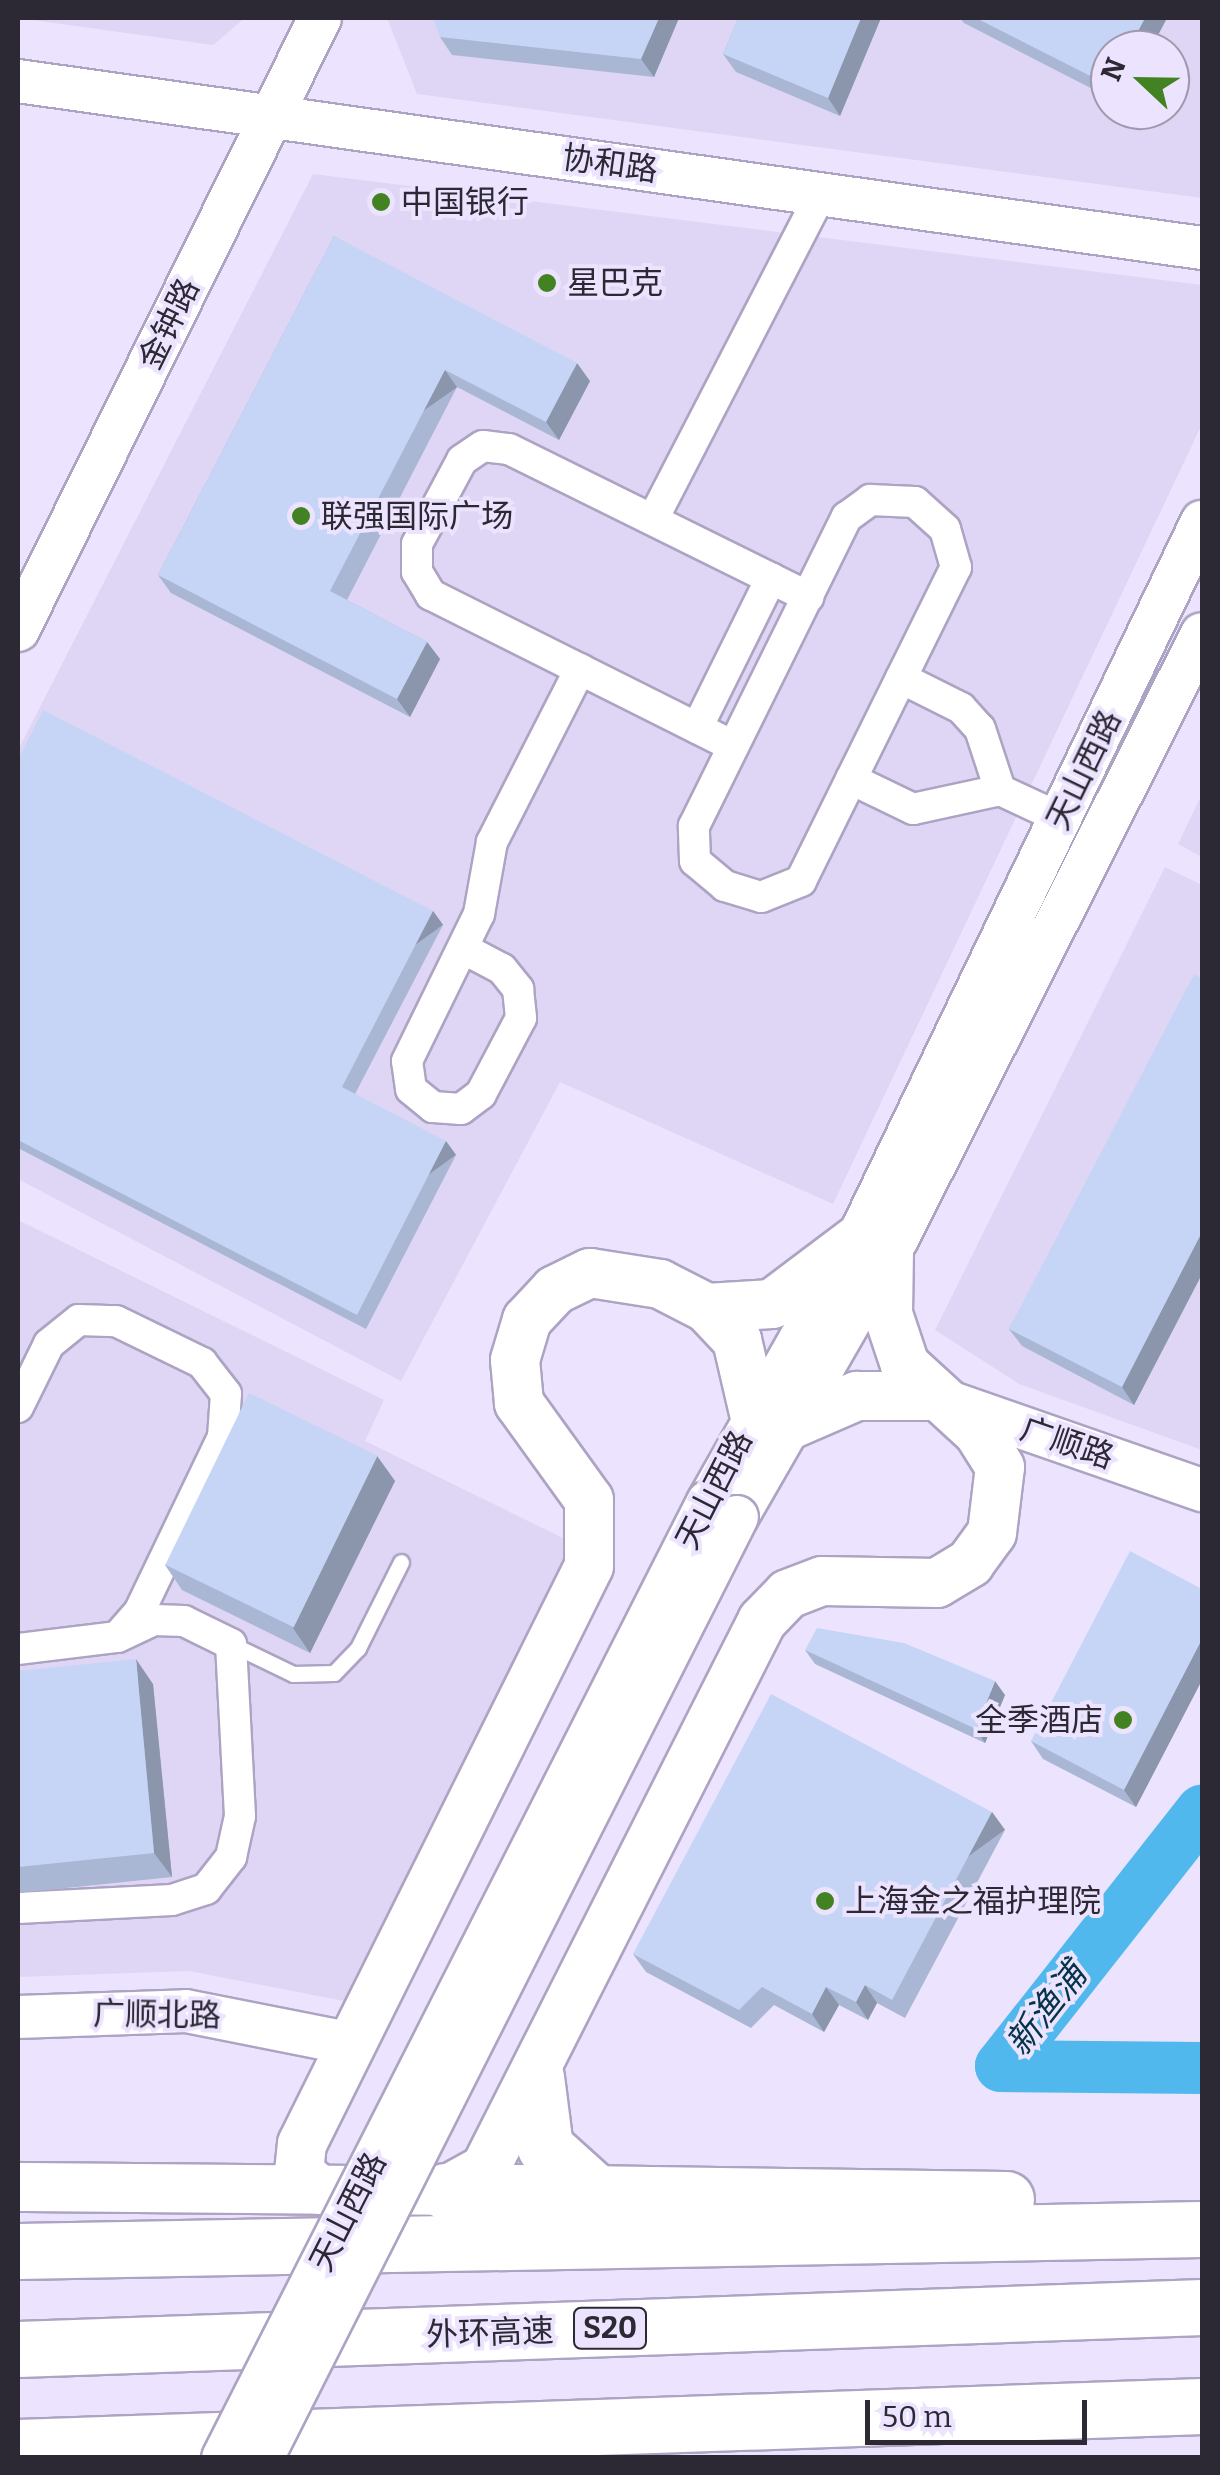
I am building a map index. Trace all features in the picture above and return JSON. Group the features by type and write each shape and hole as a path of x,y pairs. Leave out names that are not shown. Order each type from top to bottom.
{"highway":[{"path":"536,2077 549,2154 596,2193"},
{"path":"445,2191 983,2198 1202,2227"},
{"path":"18,2251 1202,2227"},
{"name":"外环高速","path":"18,2349 1202,2307"},
{"path":"18,2446 1202,2406"}],"main road":[{"name":"金钟路","path":"24,603 275,116 320,18"},
{"name":"协和路","path":"18,82 1202,248"},
{"name":"天山西路","path":"873,1246 1060,818 1202,522"},
{"name":"天山西路","path":"224,2458 768,1421 873,1246 1202,634"},
{"path":"18,2187 445,2191 485,2169 536,2077 772,1609 829,1580 936,1583 988,1539 1000,1467 978,1432 930,1396 892,1332 873,1246 772,1304 707,1308"},
{"path":"237,2189 280,2168 302,2144 588,1566 588,1500 519,1402 521,1332 554,1290 597,1271 639,1276 707,1308 744,1352 768,1421 857,1396 930,1396"},
{"name":"广顺路","path":"930,1396 1202,1490"},
{"name":"天山西路","path":"262,2458 722,1510"},
{"name":"广顺北路","path":"18,2016 186,2011 352,2044"},
{"path":"302,2144 298,2172 319,2190"}],"street":[{"path":"653,519 821,194"},
{"path":"734,746 432,595 417,572 418,544 462,460 483,446 508,449 808,597"},
{"path":"870,500 915,502 945,529 956,567 901,678 801,882 761,897 725,886 696,861 694,826 847,517 870,500"},
{"path":"697,728 771,578"},
{"path":"464,949 502,969 518,990 521,1018 481,1094 460,1109 432,1107 411,1089 407,1061 464,949 492,842 580,670"},
{"path":"901,678 961,708 980,729 1000,790"},
{"path":"851,779 914,809 1000,790 1060,818"},
{"path":"18,1406 49,1344 79,1320 116,1322 202,1363 226,1394 223,1436 139,1612 117,1637"},
{"path":"18,1649 117,1637 154,1620 184,1621 231,1644 240,1816 231,1857 214,1878 172,1900 18,1908"}],"lane":[{"path":"231,1644 293,1674 334,1673 358,1648 400,1562"}],"shaded area":[{"path":"18,18 245,18 213,45"},
{"path":"387,18 1202,18 1202,198 417,94"},
{"name":"联强国际广场","path":"313,174 1202,285 1202,424 833,1204 560,1082 401,1381 18,1179 18,750"},
{"path":"1202,794 1202,857 1178,844"},
{"path":"1165,867 1202,885 1202,1450 1019,1384 935,1330"},
{"path":"18,1220 384,1400 365,1441 573,1543 344,2001 189,1971 18,1977"}],"building":[{"path":"433,18 659,18 641,59 440,37"},
{"path":"738,18 861,18 828,98 723,54"},
{"path":"976,18 1145,18 1139,30 1090,30 1090,76"},
{"name":"联强国际广场","path":"334,236 577,363 546,422 445,370 330,591 427,642 397,699 158,575"},
{"path":"43,710 433,911 342,1087 446,1141 357,1315 18,1140 18,760"},
{"path":"1194,974 1202,979 1202,1232 1122,1387 1009,1329"},
{"path":"249,1393 378,1456 294,1627 165,1565"},
{"name":"全季酒店","path":"1130,1551 1202,1589 1202,1639 1124,1790 1031,1741"},
{"path":"817,1628 904,1643 995,1681 976,1729 805,1650"},
{"path":"136,1659 154,1853 18,1867 18,1671"},
{"name":"上海金之福护理院","path":"771,1694 992,1812 892,2000 865,1985 856,2002 826,1987 812,2014 762,1987 739,2010 633,1954"}],"waterway":[{"name":"新渔浦","path":"1001,2066 1202,1811"},
{"path":"1001,2066 1202,2068"}],"place":[{"name":"中国银行","path":"381,202"},
{"name":"星巴克","path":"547,283"},
{"name":"联强国际广场","path":"301,516"},
{"name":"全季酒店","path":"1123,1720"},
{"name":"上海金之福护理院","path":"825,1901"}]}
